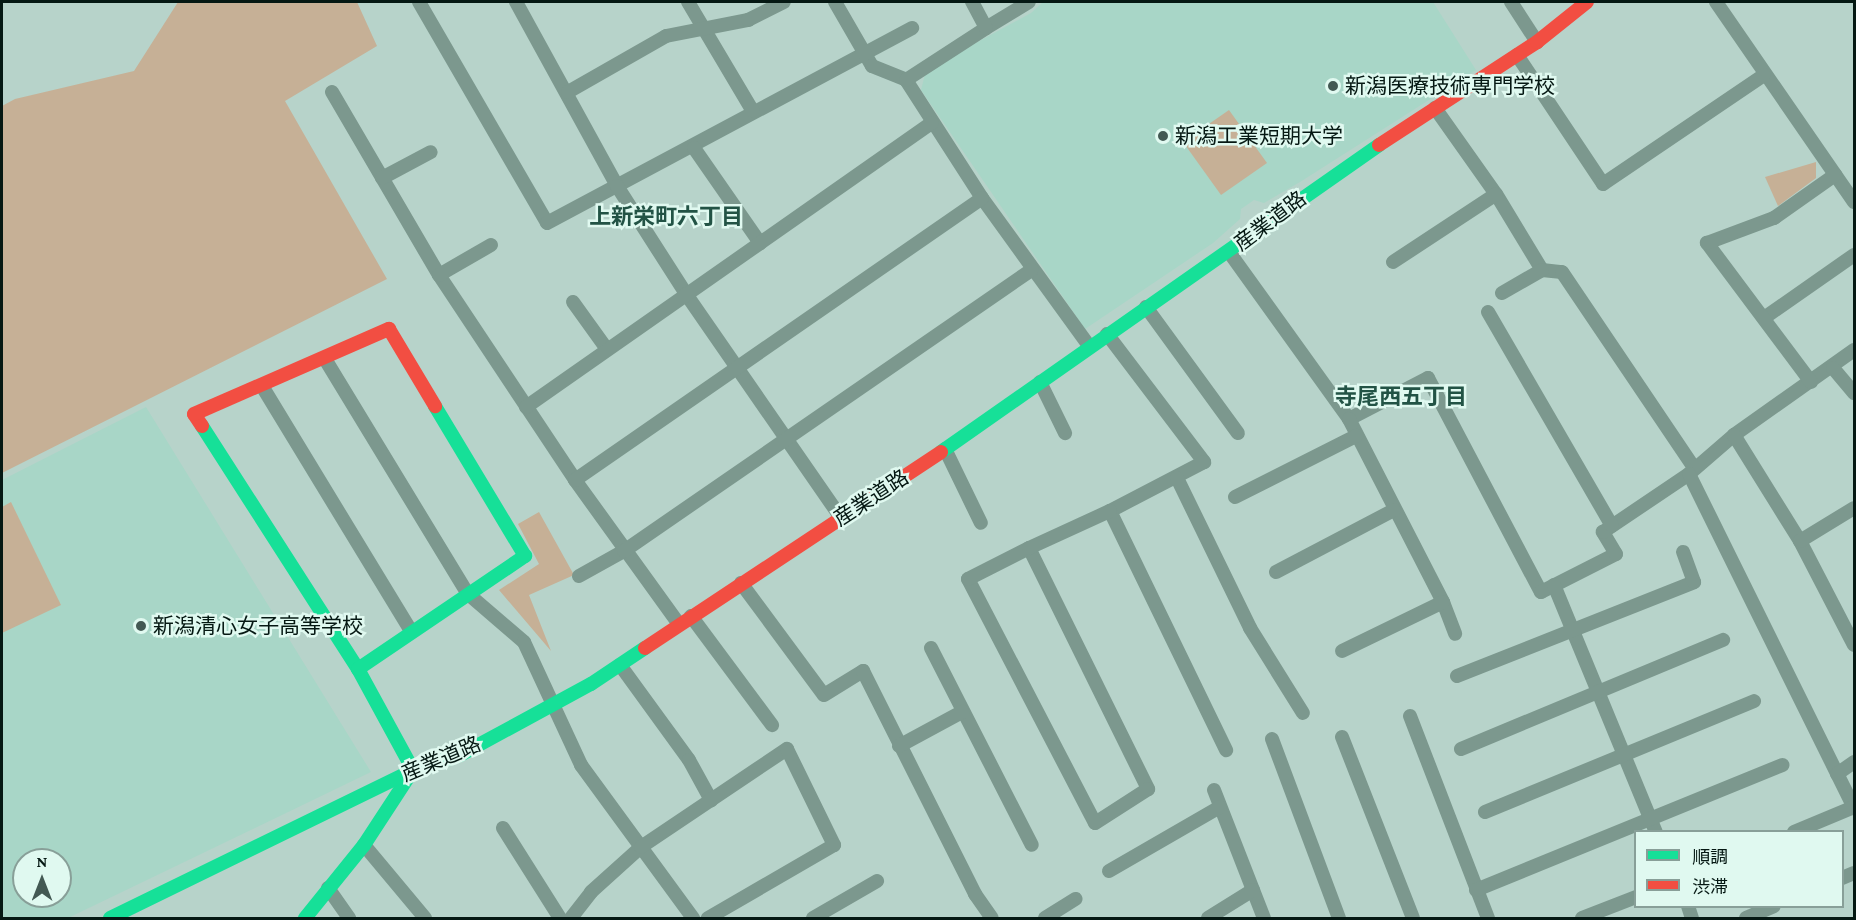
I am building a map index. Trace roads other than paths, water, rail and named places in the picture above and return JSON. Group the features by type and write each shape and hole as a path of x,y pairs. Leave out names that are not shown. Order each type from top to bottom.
{"street":[{"path":"419,2 547,223 693,148 752,110 864,55 912,28"},
{"path":"516,2 617,186 686,294 842,518"},
{"path":"688,2 752,110"},
{"path":"568,93 666,36 748,20 784,2"},
{"path":"835,2 872,66 906,80 982,198 1089,346"},
{"path":"972,2 986,28"},
{"path":"906,80 1029,2"},
{"path":"1511,2 1536,42"},
{"name":"産業道路","path":"110,918 413,770 460,754 620,664 945,449 1089,346 1228,252 1311,189 1536,42 1587,2"},
{"path":"1716,2 1764,75 1854,202"},
{"path":"1517,54 1603,184 1764,75"},
{"path":"332,92 439,274 575,480 624,551 679,624"},
{"path":"1435,108 1496,194 1542,270"},
{"path":"526,406 606,348 932,123"},
{"path":"693,148 760,243"},
{"path":"382,178 431,152"},
{"path":"1811,382 1707,243 1774,218 1835,175"},
{"path":"1393,262 1496,194"},
{"path":"575,480 982,198"},
{"path":"439,274 491,245"},
{"path":"1228,252 1349,419 1443,602 1455,634"},
{"path":"1764,318 1854,255"},
{"path":"579,576 624,551 1032,270"},
{"path":"1502,293 1542,270 1562,272 1692,471 1854,808 1797,830"},
{"path":"573,302 606,348"},
{"path":"1146,307 1238,433"},
{"path":"1488,312 1611,526"},
{"path":"305,918 364,845 413,770 358,669 194,414 389,329 525,556 467,593 358,669"},
{"path":"1029,548 1148,789 1095,823 968,579 1029,548 1177,478 1204,462 1107,334"},
{"path":"1349,419 1428,378 1541,592 1616,554 1603,532 1692,471 1734,435 1833,368 1854,350"},
{"path":"325,358 467,593 524,642 581,765 693,918"},
{"path":"1833,368 1854,393"},
{"path":"1040,382 1065,433"},
{"path":"262,386 411,631"},
{"path":"1734,435 1800,541 1854,645"},
{"path":"1235,497 1356,436"},
{"path":"945,449 981,523"},
{"path":"1177,478 1250,628 1303,713"},
{"path":"1800,541 1854,508"},
{"path":"1276,572 1394,510"},
{"path":"1110,511 1226,750"},
{"path":"1457,676 1695,582 1683,552"},
{"path":"741,583 824,695 863,671 975,894 992,918"},
{"path":"1554,585 1574,630 1597,694 1626,756 1653,825 1782,765"},
{"path":"1342,651 1443,602"},
{"path":"692,616 772,725"},
{"path":"1461,749 1723,640"},
{"path":"931,648 1032,845"},
{"path":"620,664 689,760 711,800"},
{"path":"1485,812 1626,756 1754,701"},
{"path":"899,746 962,712"},
{"path":"1410,716 1488,918"},
{"path":"1342,737 1413,918"},
{"path":"1272,739 1339,918"},
{"path":"571,918 591,892 641,847 788,748 834,845 708,918"},
{"path":"1837,774 1854,762"},
{"path":"1214,790 1264,918"},
{"path":"1109,871 1220,807"},
{"path":"503,828 560,918"},
{"path":"1476,890 1634,832"},
{"path":"364,845 425,918"},
{"path":"813,918 877,881"},
{"path":"328,888 349,918"},
{"path":"1208,918 1253,890"},
{"path":"1582,918 1634,897"},
{"path":"1045,918 1076,899"},
{"path":"1746,918 1769,908"}],"place":[{"name":"新潟医療技術専門学校","path":"1333,86"},
{"name":"新潟工業短期大学","path":"1163,136"},
{"name":"新潟清心女子高等学校","path":"141,626"}],"district":[{"name":"上新栄町六丁目","path":"666,217"},
{"name":"寺尾西五丁目","path":"1401,397"}]}
